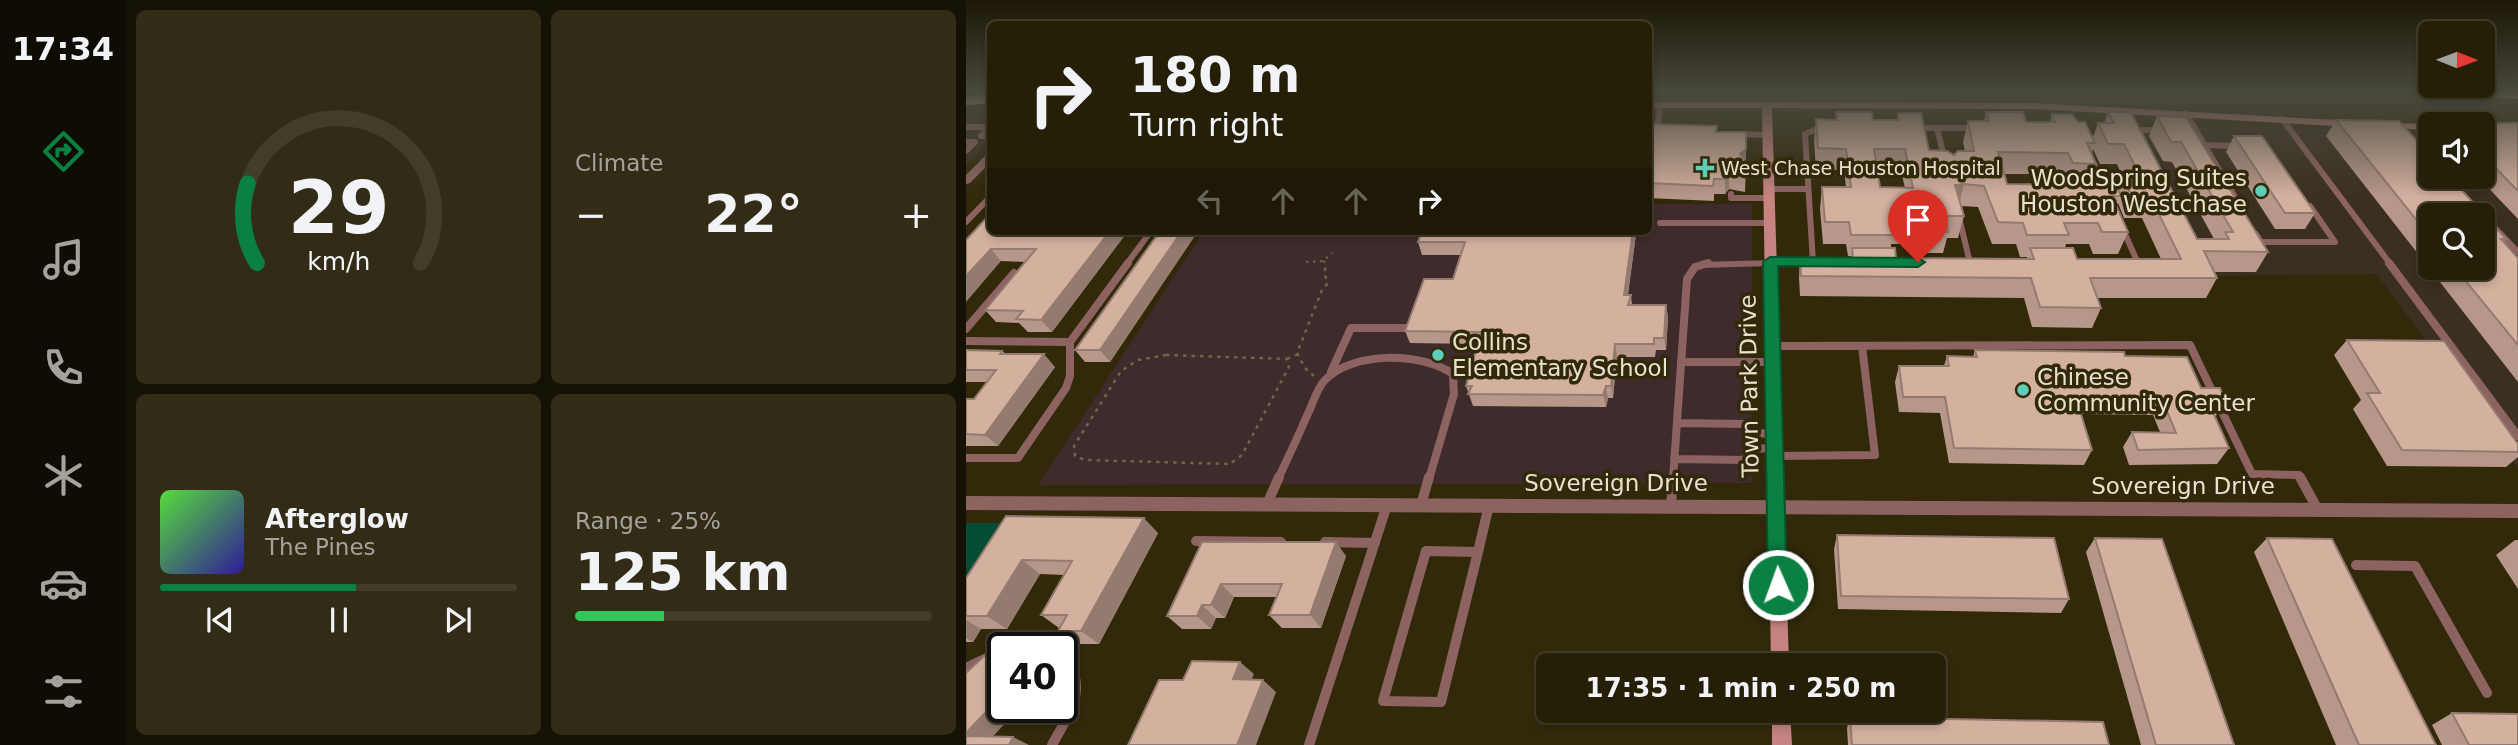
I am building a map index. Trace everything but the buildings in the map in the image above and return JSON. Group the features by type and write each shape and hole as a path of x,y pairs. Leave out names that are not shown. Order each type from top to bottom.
{"main road":[{"name":"Town Park Drive","path":"1767,127 1780,653"},
{"path":"2386,127 2405,130 2418,128"},
{"path":"1781,723 1782,745"}],"street":[{"path":"966,181 987,160"},
{"name":"Sovereign Drive","path":"966,503 2518,511"}],"lane":[{"path":"966,127 987,127"},
{"path":"2193,127 2240,205"},
{"path":"2288,127 2518,436"},
{"path":"1937,128 1948,170"},
{"path":"1671,506 1687,279 1690,271 1697,265 1770,262 2137,263 2083,140 2074,132 2059,128 1812,129 1805,134 1813,262"},
{"path":"966,151 987,130"},
{"path":"2145,144 2140,132 2142,130 2169,131"},
{"path":"2182,131 2195,131"},
{"path":"1727,134 1767,135"},
{"path":"981,136 987,136"},
{"path":"966,142 975,142"},
{"path":"2204,145 2244,146"},
{"path":"1746,170 1768,169"},
{"path":"1731,194 1731,198 1808,189"},
{"path":"2093,191 2106,191"},
{"path":"966,222 987,200"},
{"path":"2254,229 2261,242 2335,242 2306,200"},
{"path":"1958,211 1970,262"},
{"path":"1660,223 1769,223"},
{"path":"2495,227 2518,252"},
{"path":"966,458 1018,458 1064,392 1069,379 1067,358 1070,342 1148,235"},
{"path":"966,329 1014,273"},
{"path":"1268,504 1323,381 1331,372 1351,328 1405,328"},
{"path":"966,341 1070,342"},
{"path":"1681,362 1862,346 2190,345 2252,474 2299,475 2318,510"},
{"path":"1674,459 1745,460 1749,449 1775,446 1875,455 1862,346"},
{"path":"1331,372 1365,359 1430,360 1446,366 1454,374 1454,394 1421,505"},
{"path":"1677,423 1744,424 1749,432 1775,446"},
{"path":"1309,745 1387,505"},
{"path":"1478,552 1426,551 1383,701 1441,702 1478,552 1489,505"},
{"path":"1196,541 1292,542"},
{"path":"1320,542 1375,543"},
{"path":"2356,565 2415,566 2487,693"},
{"path":"966,668 987,658"},
{"path":"1052,745 1063,723"}],"path":[{"path":"1323,261 1332,253"},
{"path":"1306,262 1323,261 1328,264 1324,273 1328,283 1298,348 1298,355 1305,368 1323,381"},
{"path":"1287,359 1289,367 1242,455 1230,464 1085,460 1074,456 1074,446 1121,372 1132,362 1166,355 1287,359 1298,355"}],"shaded area":[{"path":"966,127 987,127 987,145 966,165"},
{"path":"2123,127 2271,127 2418,134 2418,189 2495,189 2495,163 2518,136 2518,468 2377,274 2202,276"},
{"name":"Collins Elementary School","path":"1652,204 1752,204 1752,483 1038,485 1201,235 1652,235"}],"green space":[{"path":"966,523 1015,523 966,596"}],"place":[{"name":"West Chase Houston Hospital","path":"1705,168"},
{"name":"WoodSpring Suites Houston Westchase","path":"2261,191"},
{"name":"Collins Elementary School","path":"1438,355"},
{"name":"Chinese Community Center","path":"2023,390"}],"route":[{"path":"1778,585 1770,262 1918,262"}]}
